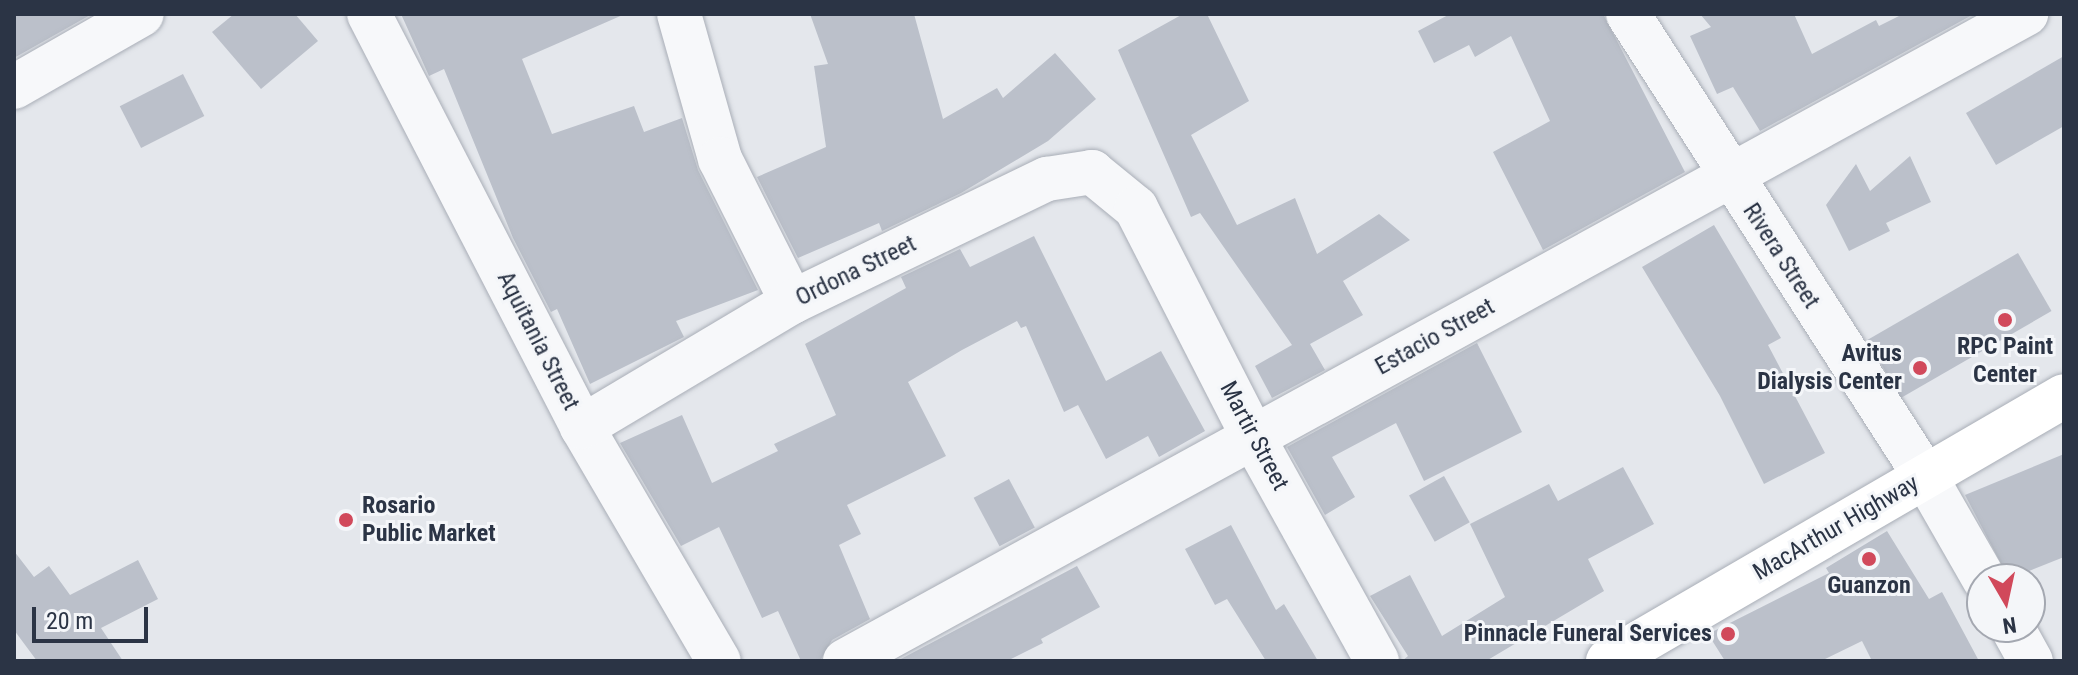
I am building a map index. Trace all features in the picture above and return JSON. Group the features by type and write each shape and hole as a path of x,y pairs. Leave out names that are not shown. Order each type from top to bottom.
{"highway":[{"name":"MacArthur Highway","path":"1608,661 2064,396"}],"street":[{"path":"14,87 142,14"},
{"name":"Aquitania Street","path":"369,14 582,427 719,661"},
{"path":"679,14 720,159 792,302"},
{"name":"Rivera Street","path":"1628,14 1728,175 1925,476 1975,563"},
{"name":"Estacio Street","path":"845,661 2026,14"},
{"name":"Ordona Street","path":"582,427 792,302 1047,179 1092,172 1112,183 1136,208"},
{"name":"Martir Street","path":"1136,208 1254,439 1377,661"},
{"path":"2021,643 2031,661"}],"building":[{"path":"14,14 92,14 14,58"},
{"path":"234,14 295,14 318,41 261,89 212,32"},
{"path":"401,14 625,14 522,59 552,134 634,106 644,132 682,118 698,170 758,290 676,321 684,337 590,384 557,309 551,312 513,238 444,69 429,76"},
{"path":"810,14 914,14 943,119 997,88 1003,98 1055,53 1096,99 1048,141 961,193 882,231 879,223 798,258 757,177 826,147 814,66 828,64"},
{"path":"1183,14 1207,14 1249,101 1191,135 1237,225 1295,198 1317,254 1379,214 1410,240 1343,281 1363,315 1310,344 1325,370 1272,398 1255,366 1292,345 1200,213 1191,217 1118,50"},
{"path":"1450,14 1603,14 1685,172 1543,250 1493,152 1550,121 1511,36 1475,57 1469,45 1434,63 1418,31"},
{"path":"1700,14 1794,14 1812,54 1876,20 1879,26 1903,14 1974,14 1760,131 1733,87 1717,94 1690,36 1711,27"},
{"path":"2064,56 2064,126 1996,165 1966,113"},
{"path":"183,74 204,116 141,148 120,106"},
{"path":"1910,156 1931,202 1886,223 1890,231 1849,251 1826,205 1856,164 1870,191"},
{"path":"1714,225 1781,338 1768,345 1825,453 1764,484 1720,396 1642,267"},
{"path":"1034,236 1106,381 1161,351 1205,431 1159,457 1148,436 1106,459 1078,405 1064,412 1026,326 1021,328 1017,321 962,350 908,382 946,456 847,505 861,534 839,545 870,619 832,640 820,661 801,661 778,611 762,618 719,527 681,546 620,443 682,415 712,483 778,451 774,444 836,415 805,344 906,288 901,277 960,249 970,267"},
{"path":"2018,253 2052,311 1901,398 1867,340"},
{"path":"1477,343 1522,432 1424,481 1396,423 1332,457 1355,497 1325,515 1287,447"},
{"path":"2064,454 2064,557 2046,564 2001,563 1965,495"},
{"path":"1623,467 1654,524 1588,559 1604,591 1486,661 1402,661 1408,656 1370,596 1410,575 1442,636 1505,597 1470,524 1549,484 1558,501"},
{"path":"1444,476 1470,522 1435,542 1409,495"},
{"path":"1009,479 1035,528 1000,546 974,498"},
{"path":"1231,525 1276,610 1284,604 1318,661 1266,661 1227,599 1215,605 1185,549"},
{"path":"1887,531 1929,599 1942,592 1966,637 1966,643 1969,643 1979,661 1872,661 1862,641 1821,661 1725,661 1708,634 1829,573 1826,568"},
{"path":"14,551 34,577 49,566 70,595 138,560 158,599 101,628 123,661 37,661 14,630"},
{"path":"1077,566 1100,607 1041,639 1043,643 1007,661 897,661"}],"place":[{"name":"RPC Paint Center","path":"2005,320"},
{"name":"Avitus Dialysis Center","path":"1920,368"},
{"name":"Rosario Public Market","path":"346,520"},
{"name":"Guanzon","path":"1869,559"},
{"name":"Pinnacle Funeral Services","path":"1728,634"}]}
